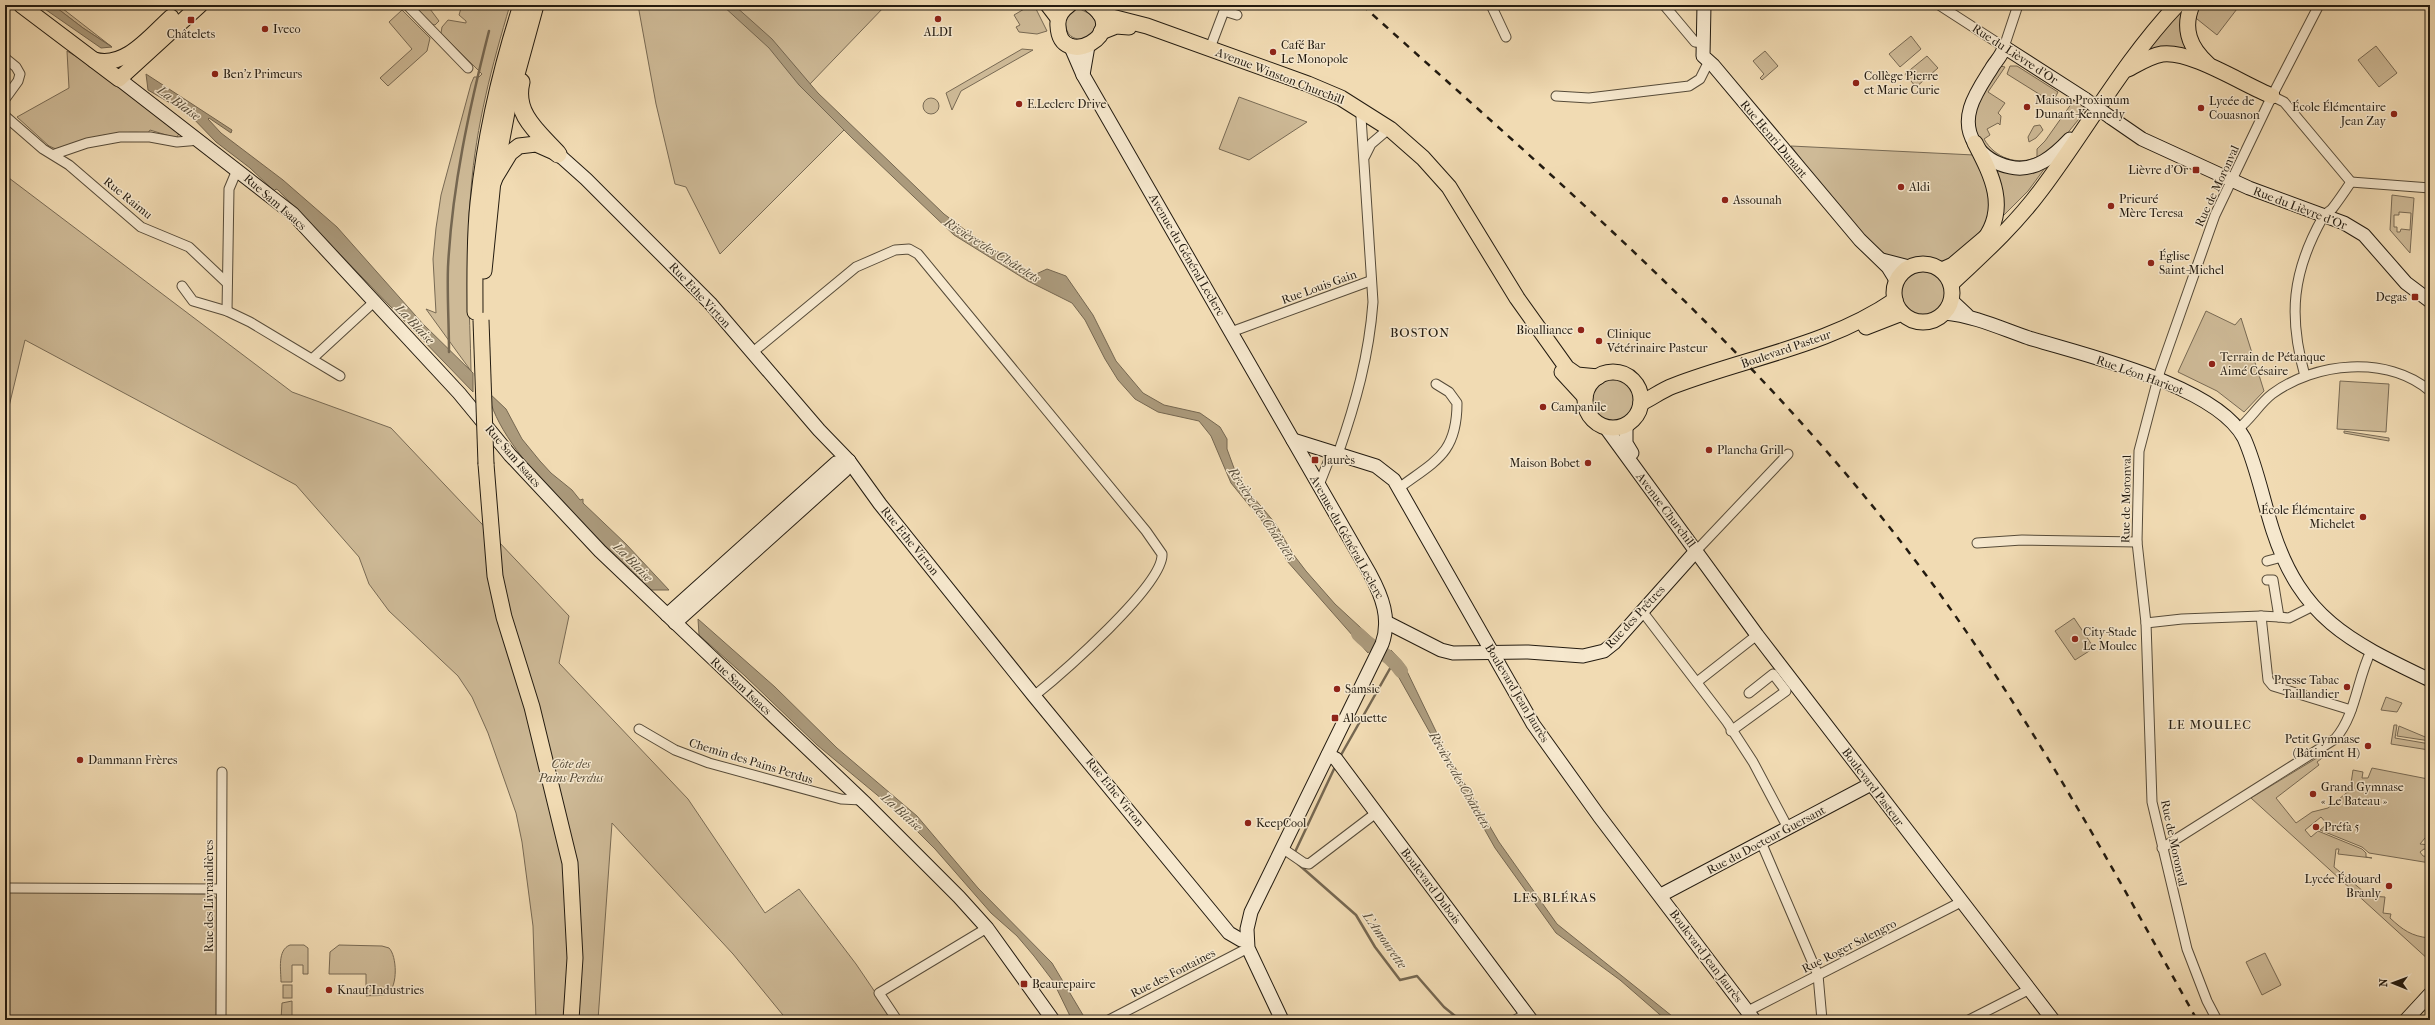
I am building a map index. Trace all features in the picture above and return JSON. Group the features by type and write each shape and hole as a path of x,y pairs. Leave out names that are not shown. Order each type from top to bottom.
{"highway":[{"path":"493,181 504,122 515,46 535,5"},
{"path":"515,46 526,58 520,85 521,110 529,122 558,154"}],"main road":[{"name":"Rue Sam Isaacs","path":"21,5 200,140 293,214 459,393 510,455 589,540 862,800 988,928 1053,1020"},
{"path":"94,60 105,63 115,61 134,50 185,5"},
{"path":"116,76 200,5"},
{"path":"515,46 506,36 516,5"},
{"path":"521,5 515,46 498,86 480,189 475,243 482,459 496,583 504,617 532,707 552,784 570,863 573,896 575,958 571,1020"},
{"path":"1048,5 1058,18 1060,34 1070,44 1078,47 1088,46 1096,40 1101,32 1102,23 1096,10"},
{"path":"1058,18 1069,5"},
{"name":"Rue Henri Dunant","path":"1704,5 1703,56 1709,61 1855,235 1881,260 1896,280"},
{"path":"1942,270 1953,264 1982,242 2026,198 2144,35 2169,5"},
{"path":"1909,267 1896,280 1895,300 1902,313 1918,322 1928,322 1948,307 1951,284 2020,217 2143,44 2177,5"},
{"path":"2192,5 2187,20 2189,36 2197,53 2212,68"},
{"name":"Avenue Winston Churchill","path":"1096,10 1210,48 1332,93 1372,116 1403,139 1423,158 1449,187 1516,298 1567,368 1581,376 1598,377"},
{"name":"Avenue Winston Churchill","path":"1101,32 1119,26 1150,32 1311,91 1361,117 1385,132 1414,156 1442,188 1520,317 1562,372 1585,397"},
{"name":"Avenue du Général Leclerc","path":"1070,44 1083,75 1375,584 1383,605 1386,622 1382,644 1251,912 1247,928 1247,944"},
{"path":"1083,75 1088,46"},
{"path":"1982,242 1990,229 1995,216 1997,194 1993,178 1975,143 1968,122 1971,103 2004,47"},
{"name":"Rue du Lièvre d'Or","path":"2004,47 2110,117 2161,142 2195,156 2217,173 2344,223 2364,235 2406,283 2430,301"},
{"path":"116,76 134,50"},
{"path":"2124,71 2149,58 2165,54 2182,56 2212,68 2272,96"},
{"path":"1975,143 1994,161 2008,167 2020,168 2033,166 2045,161 2070,138"},
{"path":"478,316 493,181 510,153 519,146 536,144 558,154"},
{"name":"Rue Ethe Virton","path":"558,154 586,179 710,303 819,430 843,465 880,504 1034,696 1229,933 1247,944"},
{"path":"1881,260 1909,267 1926,263 1942,270 1951,284"},
{"name":"Boulevard Pasteur","path":"1672,386 1828,336 1876,313 1895,300"},
{"name":"Rue Léon Haricot","path":"1948,307 1967,315 2158,380 2205,403 2238,429 2247,446 2282,557 2312,606 2340,632 2371,651 2430,680"},
{"path":"1828,336 1864,328 1902,313"},
{"path":"1606,373 1620,373 1632,379 1638,386 1641,403 1636,416 1626,425 1617,428 1606,428 1597,424 1590,416 1586,407 1585,397 1589,386 1598,377 1606,373"},
{"path":"1638,386 1672,386"},
{"path":"1641,403 1672,386"},
{"name":"Avenue Churchill","path":"1626,425 1625,437 1627,446 1671,506 1696,551"},
{"name":"Avenue Churchill","path":"1606,428 1696,551"},
{"name":"Boulevard Jean Jaurès","path":"1293,440 1376,466 1391,477 1399,488 1533,724 1599,816 1661,895 1751,1016"},
{"path":"671,619 843,465"},
{"name":"Boulevard Pasteur","path":"1696,551 1757,635 2028,990 2053,1020"},
{"name":"Rue des Prêtres","path":"1386,622 1446,652 1494,654 1528,652 1583,656 1600,652 1614,643 1696,551"},
{"name":"Boulevard Dubois","path":"1328,755 1336,759 1524,1018"},
{"name":"Rue du Docteur Guersant","path":"1661,895 1871,784"},
{"path":"1247,944 1282,1020"},
{"path":"2406,1020 2430,995"}],"street":[{"path":"407,5 468,68"},
{"path":"1491,5 1506,36"},
{"path":"1664,5 1694,42 1703,43"},
{"name":"Rue du Lièvre d'Or","path":"1938,5 2004,47"},
{"path":"2004,47 2018,5"},
{"name":"Rue de Moronval","path":"2217,1020 2207,1001 2187,948 2152,802 2146,623 2137,542 2139,452 2158,380 2215,215 2272,96 2320,5"},
{"path":"1210,48 1224,11 1237,15"},
{"path":"5,58 16,67 20,74 18,81 5,99"},
{"path":"1556,96 1589,98 1689,86 1700,78 1709,61"},
{"path":"2272,96 2284,102 2351,182 2430,188"},
{"name":"Rue Raimu","path":"5,116 40,146 55,154 142,227 189,247 227,283"},
{"name":"Rue Louis Gain","path":"1231,332 1370,281 1361,117"},
{"name":"Rue Louis Gain","path":"1364,162 1371,144 1385,132"},
{"path":"55,154 86,143 120,137 150,137 177,142 200,140"},
{"path":"227,310 230,189 237,170"},
{"path":"2305,376 2294,331 2295,291 2305,255 2324,216 2332,209 2351,182"},
{"path":"752,352 856,267 896,250 909,249 918,254 952,294 1146,532 1162,554 1156,572 1118,618 1075,661 1034,696"},
{"path":"1319,486 1335,453 1362,378 1370,332 1373,302 1370,281"},
{"path":"182,286 193,301 227,310 340,376"},
{"path":"312,359 375,301"},
{"path":"2238,429 2272,395 2305,376 2336,368 2374,368 2400,374 2429,388"},
{"path":"1399,488 1438,459 1450,444 1457,402 1449,392 1436,384"},
{"name":"Rue des Prêtres","path":"1696,551 1788,454"},
{"path":"1977,544 2022,540 2137,542"},
{"path":"2267,561 2282,557"},
{"path":"2267,580 2273,580 2276,587 2279,617"},
{"path":"2146,623 2262,616 2289,618 2312,606"},
{"path":"1642,611 1697,682 1754,762 1788,828"},
{"path":"2262,616 2268,680 2273,686 2351,710"},
{"path":"1697,682 1757,635"},
{"path":"2162,848 2333,740 2342,729 2351,710 2362,672 2371,651"},
{"path":"1731,731 1786,691 1774,674 1749,693"},
{"name":"Chemin des Pains Perdus","path":"640,729 675,750 709,763 841,799 862,800"},
{"name":"Rue des Livraindières","path":"221,1020 222,772"},
{"path":"1282,848 1304,863 1309,864 1376,813"},
{"path":"1761,842 1818,975 1822,1020"},
{"path":"5,888 221,889"},
{"name":"Rue Roger Salengro","path":"1751,1016 1818,975 1961,902"},
{"path":"897,1020 880,993 988,928"},
{"name":"Rue des Fontaines","path":"1109,1020 1247,944"},
{"path":"1969,1020 2028,990"}],"green space":[{"path":"53,5 58,5 112,47 83,28"},
{"path":"412,5 427,5 439,21 435,25 431,24"},
{"path":"462,5 510,5 486,96 473,165 468,234 471,371 426,309 436,313 433,259 441,195 471,84 474,77 479,77 482,74 441,33 442,27 448,20 466,23 466,21 459,15"},
{"path":"638,5 886,5 810,84 815,99 845,129 720,254 686,187 675,184 656,104"},
{"path":"1031,5 1034,5 1047,31 1037,34 1019,32 1016,27 1020,25 1014,15"},
{"path":"2179,5 2240,5 2217,35 2187,11 2192,49 2141,54"},
{"path":"1078,8 1088,13 1096,21 1096,30 1083,40 1074,38 1069,34 1064,18"},
{"path":"402,10 430,38 427,51 388,86 380,78 412,49 389,22"},
{"path":"1911,36 1921,49 1900,67 1889,54"},
{"path":"2376,46 2397,73 2379,87 2358,60"},
{"path":"1022,49 1033,50 961,91 952,110 946,93"},
{"path":"67,51 92,66 179,134 176,138 150,130 148,133 136,132 101,136 79,141 56,149 49,146 17,117 69,88"},
{"path":"1765,51 1778,66 1762,80 1760,78 1764,74 1753,61"},
{"path":"1927,56 1938,68 1916,87 1905,74"},
{"path":"2000,66 2005,67 1988,92 2005,103 1998,113 2001,116 2000,125 1998,123 1987,129 1990,135 1984,139 1994,151 2000,155 2022,161 2037,157 2037,149 2045,141 2074,100 2087,109 2053,151 2019,165 1988,153 1974,129 1975,107"},
{"path":"2010,66 2017,66 2058,92 2055,98 2057,103 2051,105 2047,99 2007,74"},
{"path":"1239,97 1307,122 1249,160 1219,149"},
{"path":"931,98 937,100 939,106 937,112 931,114 925,112 923,106 925,100"},
{"path":"2040,125 2043,130 2036,138 2029,142 2028,137 2034,126"},
{"path":"1791,146 1974,155 1994,194 1985,225 1977,237 1949,260 1903,260 1889,256 1878,249 1852,223"},
{"path":"2045,168 2028,191 1997,222 1994,170"},
{"name":"Côte des Pains Perdus","path":"5,175 292,392 391,428 569,616 559,663 688,799 765,913 799,889 856,964 894,1020 787,1020 733,954 612,823 598,1020 536,1020 533,926 522,842 516,813 488,733 472,697 458,676 389,611 369,584 359,557 296,485 25,340 5,423"},
{"path":"2392,195 2414,198 2410,253 2390,230","holes":["2399,212 2411,213 2410,230 2401,229 2400,232 2397,232 2397,227 2394,227 2394,215 2399,215"]},
{"path":"1920,271 1928,271 1937,275 1943,281 1947,294 1943,307 1937,313 1928,317 1920,317 1911,313 1905,307 1901,298 1901,290 1905,281 1911,275"},
{"path":"2206,311 2235,325 2241,318 2264,391 2244,412 2217,391 2178,372"},
{"path":"1610,379 1618,379 1630,385 1636,397 1636,405 1630,417 1618,423 1610,423 1598,417 1592,405 1592,397 1598,385"},
{"path":"2340,381 2389,384 2386,432 2337,429"},
{"path":"2344,431 2389,438 2389,441 2344,433"},
{"name":"City-Stade Le Moulec","path":"2074,618 2094,648 2075,660 2055,631"},
{"path":"2386,697 2402,703 2397,712 2381,710"},
{"path":"2394,725 2397,725 2395,738 2430,744 2429,750 2391,744"},
{"path":"2399,726 2430,739 2430,741 2397,736"},
{"path":"2325,753 2326,755 2317,762 2319,765 2276,798 2296,823 2312,812 2328,808 2350,790 2353,770 2363,772 2362,778 2368,778 2372,768 2428,779 2428,782 2430,780 2430,795 2428,795 2430,799 2430,832 2420,844 2430,845 2430,850 2424,849 2420,852 2423,856 2430,857 2430,863 2369,853 2362,847 2320,830 2327,824 2321,817 2305,830 2311,837 2318,831 2362,849 2366,853 2366,857 2372,858 2338,854 2339,849 2336,849 2334,867 2369,896 2385,897 2383,913 2391,914 2390,918 2399,926 2412,934 2429,938 2427,951 2430,952 2430,961 2251,798"},
{"path":"5,892 213,894 217,900 216,1020 5,1020"},
{"path":"290,945 304,945 308,948 308,974 303,974 303,965 292,965 292,982 281,982 281,956 283,951"},
{"path":"339,945 382,946 389,948 394,957 395,978 394,984 388,993 366,996 366,974 329,974 330,952"},
{"path":"2265,953 2281,985 2262,995 2246,962"},
{"path":"283,985 292,985 292,998 283,998"},
{"path":"292,1001 292,1020 281,1020 282,1003"}],"water":[{"path":"39,5 53,5 83,28 112,47 101,48"},
{"path":"722,5 734,5 772,39 818,93 944,214 969,233 1034,275 1047,269 1066,276 1093,315 1116,361 1143,393 1164,405 1200,413 1220,427 1227,439 1227,449 1238,479 1275,523 1293,554 1306,571 1335,604 1374,640 1368,653 1287,561 1271,532 1231,483 1211,436 1199,421 1158,412 1135,399 1118,380 1105,359 1085,320 1072,303 1028,281 954,235 852,138 799,85 769,48"},
{"name":"La Blaise","path":"146,74 232,130 231,133 209,118 208,119 221,133 283,180 337,227 423,324 473,373 473,392 278,190 276,189 274,191 250,168 216,142 189,114 148,90"},
{"name":"La Blaise","path":"488,392 506,409 522,439 540,461 551,473 572,490 580,500 583,499 583,503 626,544 669,590 651,590 556,497 532,470 512,443 496,417"},
{"name":"La Blaise","path":"698,619 775,687 837,748 917,816 978,888 1052,963 1086,1020 1072,1020 1053,981 1034,956 1017,936 991,913 935,849 900,814 817,745 745,676 699,635"},
{"path":"1391,650 1403,663 1446,752 1499,842 1557,924 1677,1020 1666,1020 1620,980 1556,933 1495,848 1398,676 1385,662"}],"waterway":[{"path":"449,352 448,267 453,207 462,148 489,31"},
{"name":"Rivière des Châtelets","path":"1358,634 1369,644 1391,659 1401,671"},
{"name":"L'Amourette","path":"1341,755 1392,665"},
{"name":"L'Amourette","path":"1295,852 1334,769"},
{"name":"L'Amourette","path":"1298,864 1356,915 1375,947 1400,980 1417,976 1444,1007 1460,1020"}],"railway":[{"path":"1362,5 1566,189 1699,315 1763,381 1824,449 1883,519 1971,638 2012,700 2088,826 2197,1020"}],"place":[{"name":"ALDI","path":"938,19"},
{"name":"Châtelets","path":"191,20"},
{"name":"Iveco","path":"265,29"},
{"name":"Café Bar Le Monopole","path":"1273,52"},
{"name":"Ben'z Primeurs","path":"215,74"},
{"name":"Collège Pierre et Marie Curie","path":"1856,83"},
{"name":"E.Leclerc Drive","path":"1019,104"},
{"name":"Maison Proximum Dunant-Kennedy","path":"2027,107"},
{"name":"Lycée de Couasnon","path":"2201,108"},
{"name":"École Élémentaire Jean Zay","path":"2394,114"},
{"name":"Lièvre d'Or","path":"2196,170"},
{"name":"Aldi","path":"1901,187"},
{"name":"Assounah","path":"1725,200"},
{"name":"Prieuré Mère Teresa","path":"2111,206"},
{"name":"Église Saint-Michel","path":"2151,263"},
{"name":"Degas","path":"2415,297"},
{"name":"Bioalliance","path":"1581,330"},
{"name":"Clinique Vétérinaire Pasteur","path":"1599,341"},
{"name":"Terrain de Pétanque Aimé Césaire","path":"2212,364"},
{"name":"Campanile","path":"1543,407"},
{"name":"Plancha Grill","path":"1709,450"},
{"name":"Jaurès","path":"1315,460"},
{"name":"Maison Bobet","path":"1588,463"},
{"name":"École Élémentaire Michelet","path":"2363,517"},
{"name":"City-Stade Le Moulec","path":"2075,639"},
{"name":"Presse Tabac Taillandier","path":"2347,687"},
{"name":"Samsic","path":"1337,689"},
{"name":"Alouette","path":"1335,718"},
{"name":"Petit Gymnase (Bâtiment H)","path":"2368,746"},
{"name":"Dammann Frères","path":"80,760"},
{"name":"Grand Gymnase « Le Bateau »","path":"2313,794"},
{"name":"KeepCool","path":"1248,823"},
{"name":"Préfa 5","path":"2316,827"},
{"name":"Lycée Édouard Branly","path":"2389,886"},
{"name":"Beaurepaire","path":"1024,984"},
{"name":"Knauf Industries","path":"329,990"}],"district":[{"name":"BOSTON","path":"1420,332"},
{"name":"LE MOULEC","path":"2210,724"},
{"name":"LES BLÉRAS","path":"1555,897"}]}
